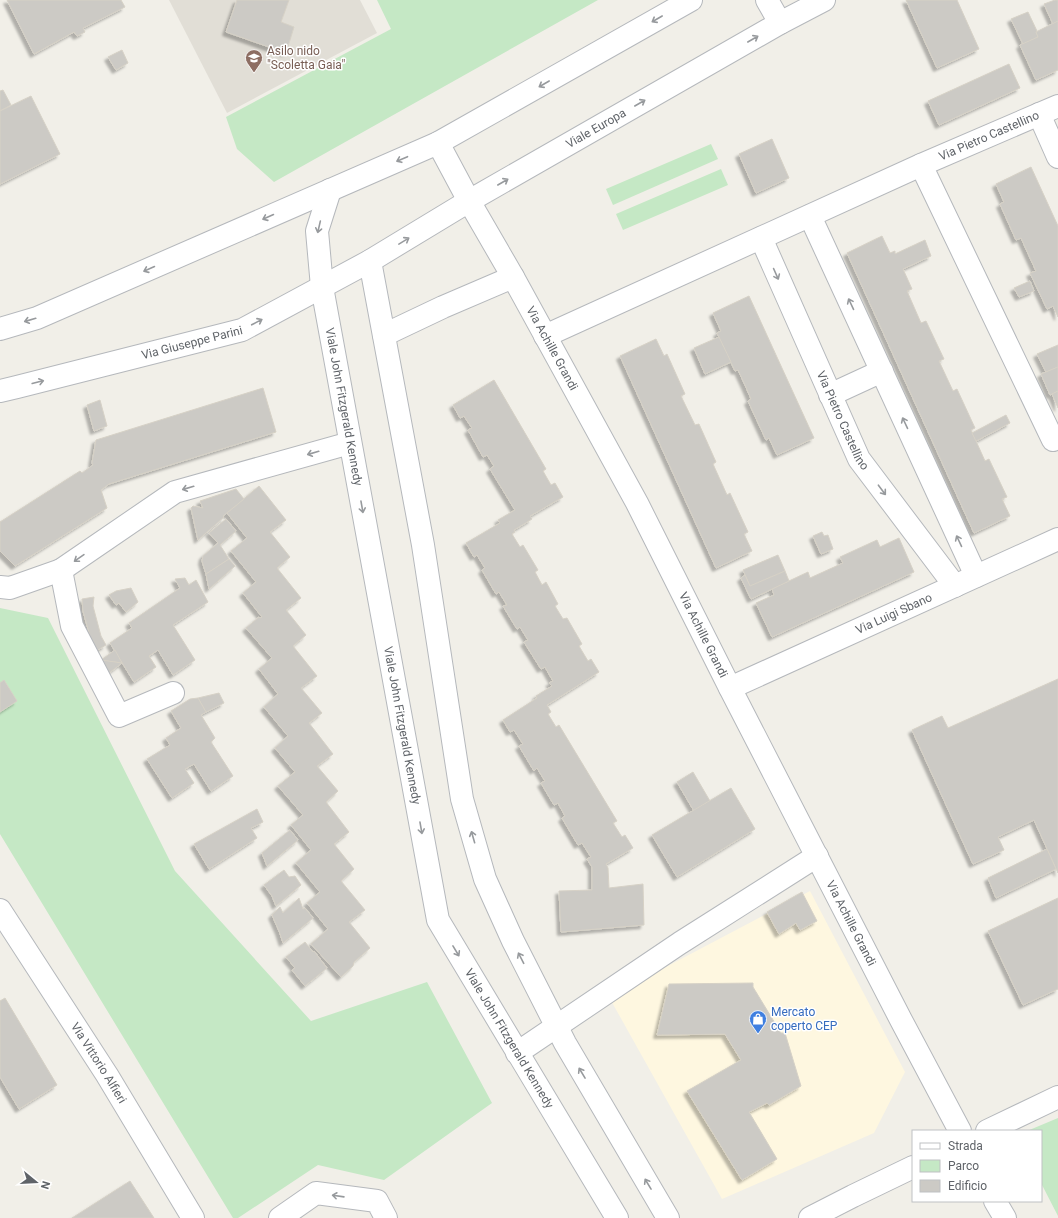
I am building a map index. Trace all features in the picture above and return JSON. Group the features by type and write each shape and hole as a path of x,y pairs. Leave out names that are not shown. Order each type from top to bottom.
{"street":[{"path":"0,329 37,318 438,143 691,0"},
{"path":"767,0 780,23"},
{"name":"Viale Europa","path":"370,261 469,201 780,23 824,0"},
{"path":"1048,110 1058,157"},
{"name":"Via Pietro Castellino","path":"545,336 922,165 1048,110"},
{"name":"Via Achille Grandi","path":"438,143 637,503 730,688 901,1020 959,1130"},
{"path":"922,165 1053,440 1058,438"},
{"name":"Viale John Fitzgerald Kennedy","path":"330,190 317,231 322,287 438,920 618,1218"},
{"path":"810,216 976,576"},
{"name":"Via Pietro Castellino","path":"761,238 858,459 955,586"},
{"path":"370,261 423,545 462,799 485,879 513,941 564,1043 668,1218"},
{"name":"Via Giuseppe Parini","path":"0,390 242,330 370,261"},
{"path":"384,335 443,307 513,277"},
{"path":"830,395 882,371"},
{"path":"0,586 10,588 61,570 175,492 350,443"},
{"name":"Via Luigi Sbano","path":"730,688 1058,539"},
{"path":"61,570 72,626 120,716 173,693"},
{"path":"517,1053 680,943 817,856"},
{"name":"Via Vittorio Alfieri","path":"0,910 107,1075 193,1218"},
{"path":"989,1130 1058,1097"},
{"path":"810,1218 912,1167"},
{"path":"886,1180 912,1182"},
{"path":"280,1218 316,1193 382,1210"},
{"path":"996,1202 1005,1218"}],"shaded area":[{"name":"Asilo nido \"Scoletta Gaia\"","path":"169,0 360,0 377,33 227,113"},
{"name":"Mercato coperto CEP","path":"810,891 905,1072 874,1133 722,1199 609,997"}],"green space":[{"path":"377,0 598,0 274,182 237,149 226,117 391,29"},
{"path":"711,144 718,159 613,205 606,189"},
{"path":"721,169 728,185 623,230 616,214"},
{"path":"0,608 48,618 175,871 311,1021 427,982 492,1103 384,1180 318,1165 238,1218 233,1218 0,834"},
{"path":"1058,1118 1058,1216 1042,1185 1042,1130 1029,1130"}],"building":[{"path":"7,0 121,0 125,7 83,28 85,32 77,36 74,32 34,54"},
{"name":"Asilo nido \"Scoletta Gaia\"","path":"237,0 289,0 281,22 294,27 286,53 226,32"},
{"path":"906,0 957,0 979,49 937,68"},
{"path":"1058,0 1058,21 1053,24 1044,4"},
{"path":"1028,12 1037,31 1038,37 1023,44 1011,19"},
{"path":"1058,21 1058,70 1036,80 1020,45 1038,37 1036,32"},
{"path":"122,50 128,63 116,70 108,57"},
{"path":"1009,64 1020,88 939,125 928,101"},
{"path":"3,90 11,105 0,111 0,91"},
{"path":"31,96 60,154 0,184 0,111"},
{"path":"772,139 789,178 756,193 739,154"},
{"path":"1031,167 1058,226 1058,317 1053,306 1047,309 1030,273 1036,271 1021,238 1016,240 1000,204 1004,202 996,184"},
{"path":"882,236 890,253 895,251 895,254 925,240 931,256 903,269 912,289 907,291 921,323 926,321 944,359 939,361 953,391 957,389 975,428 971,430 985,461 989,459 1007,497 1002,499 1010,516 974,533 847,253"},
{"path":"1030,281 1034,291 1019,297 1014,288"},
{"path":"749,296 814,438 777,455 769,438 766,440 748,401 751,399 745,385 738,370 735,371 717,333 721,331 713,313"},
{"path":"719,337 731,362 705,374 694,348"},
{"path":"656,339 664,356 667,354 685,394 681,396 695,425 699,424 716,462 713,464 727,495 730,493 748,532 744,534 752,551 716,568 620,356"},
{"path":"1058,345 1058,367 1046,372 1037,354"},
{"path":"1058,367 1058,391 1050,395 1041,374"},
{"path":"494,380 546,469 543,471 551,485 555,483 563,497 530,516 532,519 514,530 515,532 512,534 520,547 523,545 538,570 535,572 542,585 546,582 558,604 555,606 563,619 567,618 582,644 579,646 588,661 591,659 599,672 547,705 551,712 548,714 556,727 559,725 617,821 613,823 622,837 625,835 633,848 606,864 608,868 609,888 643,884 644,925 561,932 559,891 592,890 592,867 587,859 591,857 582,843 578,845 562,818 565,816 558,803 554,805 541,783 545,781 537,768 534,771 519,746 523,744 514,730 510,732 503,720 537,698 536,696 552,686 549,683 553,681 545,667 541,669 524,642 528,640 520,627 517,629 503,606 507,605 499,592 496,594 482,570 485,568 477,555 474,557 466,543 500,523 498,520 515,510 490,469 494,466 487,455 483,457 468,430 472,428 464,416 460,418 453,405"},
{"path":"263,388 276,432 109,484 101,490 107,508 15,566 0,551 0,522 80,471 82,473 93,465 92,463 96,440"},
{"path":"1058,391 1058,408 1052,394"},
{"path":"100,400 107,426 94,431 87,405"},
{"path":"1006,415 1010,423 976,441 972,433"},
{"path":"259,486 286,520 270,532 290,557 277,568 301,598 286,610 306,635 293,646 317,676 301,688 322,713 309,723 333,754 317,766 338,791 326,802 349,832 334,844 354,869 341,881 365,910 349,922 370,948 354,962 353,966 341,977 311,944 328,929 307,903 320,892 296,863 311,850 291,825 303,815 278,786 295,772 275,748 288,736 264,707 278,694 259,669 272,658 246,628 259,617 262,617 243,593 256,582 231,551 247,538 227,513"},
{"path":"236,489 244,499 223,516 224,517 198,540 191,508 193,506 203,508 200,501"},
{"path":"226,519 236,531 220,545 229,559 206,574 202,561 203,556 218,543 209,533"},
{"path":"822,532 824,536 828,535 833,549 821,554 813,536"},
{"path":"899,538 914,572 772,637 756,603 774,595 772,589 808,572 810,578 843,563 840,557 877,540 880,547"},
{"path":"778,555 785,571 750,586 743,570"},
{"path":"229,559 235,566 209,589 206,574"},
{"path":"785,571 789,581 751,599 741,578 745,575 750,586"},
{"path":"185,578 189,585 196,580 208,602 173,625 195,660 173,675 158,650 149,656 156,667 134,682 110,643 132,628 129,623 180,588 175,579"},
{"path":"131,588 138,602 126,612 119,603 116,605 109,595 116,591"},
{"path":"94,597 93,606 101,636 106,645 96,651 91,640 83,611 82,599"},
{"path":"115,650 122,663 101,660"},
{"path":"101,660 122,663 109,673"},
{"path":"1058,679 1058,873 1034,820 998,837 1004,850 973,864 912,730 942,716 948,728"},
{"path":"4,680 17,701 0,712 0,683"},
{"path":"219,693 224,703 206,712 198,698"},
{"path":"198,698 206,712 201,715 215,738 211,742 233,776 211,791 194,764 185,769 194,783 172,798 147,759 170,745 166,738 181,728 171,711 190,699"},
{"path":"693,772 710,801 694,811 677,782"},
{"path":"731,788 755,829 677,877 652,835"},
{"path":"257,809 263,822 251,828 257,838 209,869 194,844"},
{"path":"290,830 298,840 267,866 262,853"},
{"path":"1047,849 1056,869 996,898 988,878"},
{"path":"284,870 289,877 295,876 301,885 276,906 272,896 264,885"},
{"path":"802,892 817,921 800,930 796,923 779,934 767,912"},
{"path":"299,898 303,909 305,908 313,918 283,943 272,915 280,907 283,913"},
{"path":"1058,898 1058,989 1023,1005 988,931"},
{"path":"305,942 327,968 305,986 292,970 295,968 286,957"},
{"path":"753,983 753,987 781,1033 785,1033 801,1086 769,1105 767,1103 749,1112 777,1159 742,1180 687,1091 741,1060 725,1034 657,1035 669,984"},
{"path":"5,998 57,1085 19,1109 0,1077 0,1001"},
{"path":"130,1181 154,1218 72,1218"}],"place":[{"name":"Asilo nido \"Scoletta Gaia\"","path":"254,73"},
{"name":"Mercato coperto CEP","path":"758,1034"}]}
